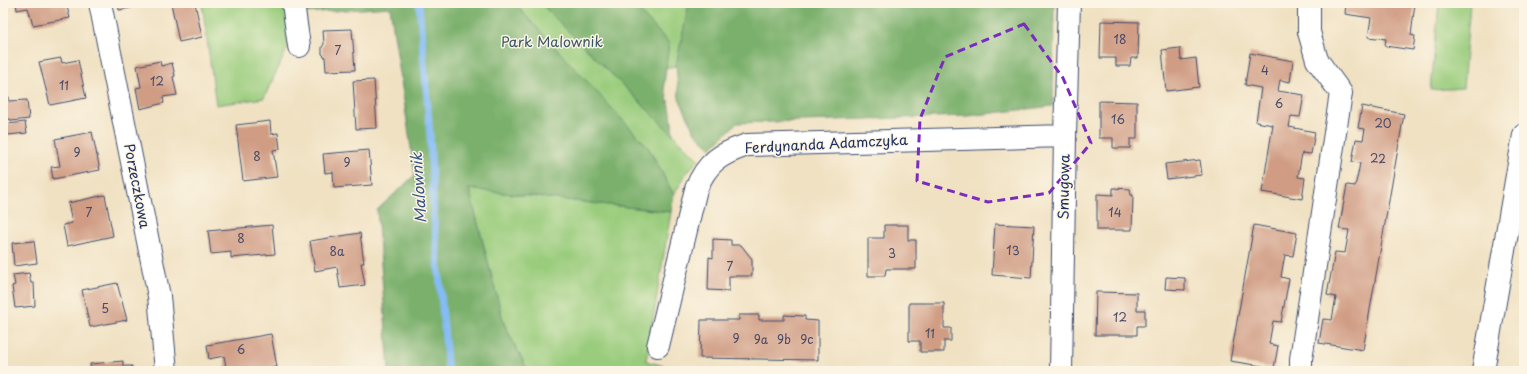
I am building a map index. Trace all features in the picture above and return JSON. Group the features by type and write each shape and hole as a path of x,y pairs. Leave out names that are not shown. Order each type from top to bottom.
{"street":[{"name":"Porzeczkowa","path":"100,3 159,296 166,371"},
{"path":"293,3 299,46"},
{"name":"Smugowa","path":"1061,371 1065,136 1070,3"},
{"path":"1301,371 1301,359 1341,93 1316,60 1309,32 1309,3"},
{"path":"1483,371 1524,135"},
{"name":"Ferdynanda Adamczyka","path":"658,346 696,189 702,174 713,161 726,152 747,145 1065,136"}],"highlighted area":[{"path":"1024,24 1063,78 1091,143 1049,193 988,202 917,181 920,119 945,57"}],"green space":[{"path":"202,3 303,3 304,13 264,98 216,105"},
{"path":"303,3 514,3 648,147 674,195 671,212 469,189 504,324 528,371 389,371 377,210 415,175 390,7 304,13"},
{"name":"Park Malownik","path":"409,3 712,3 701,63 612,74 699,160 687,172 674,195 648,147"},
{"path":"540,3 632,3 669,43 664,85 671,112 673,135"},
{"path":"689,3 1054,3 1053,106 968,116 737,123 711,148 695,133 679,98 676,65"},
{"path":"1439,3 1470,3 1463,88 1431,90"},
{"path":"469,189 671,212 646,361 683,371 528,371 504,324"}],"building":[{"path":"16,3 66,3 70,18 33,25 28,8 17,10"},
{"path":"118,3 150,3 150,4 119,10"},
{"path":"171,3 195,3 202,37 179,42"},
{"path":"1346,3 1415,3 1411,35 1415,36 1413,50 1385,46 1386,39 1368,37 1371,18 1345,14"},
{"path":"1101,21 1139,22 1138,58 1131,58 1130,66 1116,66 1116,58 1100,58"},
{"path":"352,29 355,70 326,71 325,57 322,54 322,47 324,44 323,30"},
{"path":"1180,48 1181,60 1196,58 1199,87 1166,91 1162,50"},
{"path":"1250,53 1293,61 1290,82 1280,80 1278,91 1304,95 1300,117 1291,116 1289,127 1315,132 1311,154 1302,153 1298,177 1305,178 1302,199 1262,192 1273,125 1256,122 1261,88 1245,85"},
{"path":"61,58 62,63 78,60 86,98 50,105 39,62"},
{"path":"160,61 161,66 172,63 177,95 163,97 164,103 140,109 136,88 141,87 137,66"},
{"path":"374,80 377,128 356,129 353,81"},
{"path":"3,97 9,97 9,101 27,100 29,119 11,121 11,119 3,120"},
{"path":"1099,101 1137,102 1137,139 1130,139 1130,148 1113,148 1113,138 1099,138"},
{"path":"1362,106 1404,114 1363,350 1319,343 1323,319 1332,320 1336,297 1327,295 1335,252 1345,253 1347,242 1349,230 1339,229 1347,185 1355,186 1358,174 1360,163 1352,162 1356,139 1363,140 1365,129 1358,128"},
{"path":"270,121 271,134 278,133 280,149 273,150 277,177 243,181 236,125"},
{"path":"25,122 27,133 8,135 7,124"},
{"path":"92,132 100,170 53,179 51,167 60,166 55,139"},
{"path":"369,150 372,185 334,188 333,172 325,173 323,154"},
{"path":"1200,160 1202,175 1167,179 1165,164"},
{"path":"1113,188 1130,189 1131,195 1133,195 1132,230 1097,230 1097,194 1113,195"},
{"path":"105,195 113,236 67,246 63,225 72,223 68,203"},
{"path":"995,224 1034,226 1031,278 992,275"},
{"path":"272,225 275,254 231,258 231,252 211,254 208,231"},
{"path":"884,225 908,225 908,240 916,240 916,269 886,269 885,276 868,276 868,238 884,238"},
{"path":"1254,225 1297,233 1293,256 1285,255 1283,265 1281,277 1289,279 1281,322 1273,321 1269,344 1278,346 1274,368 1230,361"},
{"path":"360,233 364,263 361,263 365,285 340,288 337,267 315,271 310,241"},
{"path":"713,239 731,240 731,245 741,245 752,259 752,276 729,276 729,291 708,290 709,257 713,258"},
{"path":"34,241 37,263 14,266 12,243"},
{"path":"29,273 31,283 34,283 35,306 15,308 12,286 15,285 13,275"},
{"path":"1166,277 1185,278 1185,290 1165,289"},
{"path":"117,283 127,320 90,327 82,290"},
{"path":"1096,292 1137,293 1137,310 1145,310 1145,326 1137,326 1137,335 1095,335"},
{"path":"909,303 944,303 944,328 951,328 951,341 944,341 944,352 920,352 920,341 909,341"},
{"path":"739,315 759,315 759,320 784,320 784,315 805,316 805,320 818,321 818,360 700,358 701,320 739,320"},
{"path":"271,334 277,367 259,371 223,371 223,368 226,367 224,356 209,359 207,345"},
{"path":"123,361 123,366 132,366 132,371 91,371 90,364"}],"waterway":[{"name":"Malownik","path":"419,3 430,135 434,219 448,371"}]}
